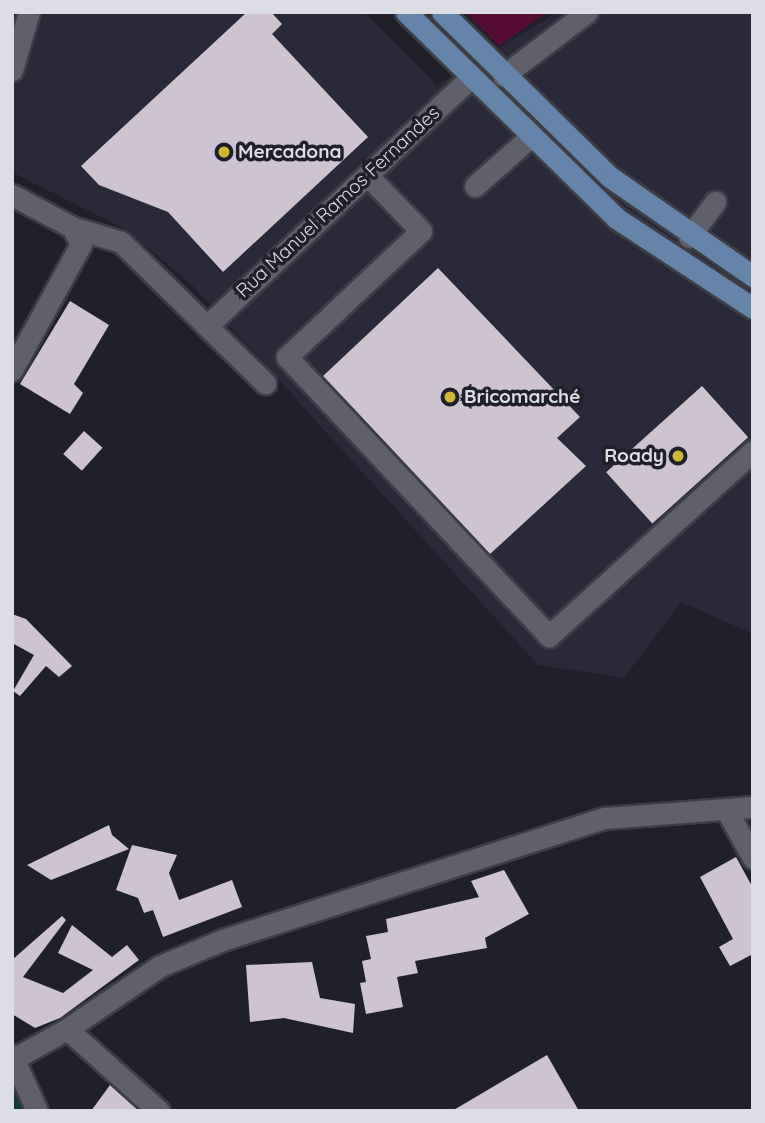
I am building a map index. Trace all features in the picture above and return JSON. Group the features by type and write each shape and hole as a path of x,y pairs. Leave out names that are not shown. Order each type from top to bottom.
{"main road":[{"path":"406,12 529,138 616,218 753,308"},
{"path":"442,12 503,76 610,177 689,237 753,276"}],"street":[{"path":"12,70 29,12"},
{"path":"503,76 587,12"},
{"name":"Rua Manuel Ramos Fernandes","path":"207,326 470,78"},
{"path":"475,186 529,138"},
{"path":"367,175 421,231 287,357 550,636 753,451"},
{"path":"12,195 72,228 121,242 265,383"},
{"path":"689,237 715,202"},
{"path":"12,370 81,244 72,228"},
{"path":"37,1111 14,1057 67,1029 160,966 225,939 605,818 753,807"},
{"path":"727,811 753,858"},
{"path":"67,1029 159,1111"}],"shaded area":[{"path":"39,12 364,12 437,85 558,12 753,12 753,634 681,602 624,678 538,665 192,285 128,231 12,172 12,89"},
{"path":"466,12 547,12 499,46"}],"building":[{"name":"Mercadona","path":"247,12 271,12 282,24 272,34 368,137 223,272 168,212 99,185 81,166"},
{"name":"Bricomarché","path":"438,268 580,417 557,438 586,466 490,554 323,376"},
{"path":"70,301 109,325 74,384 83,393 70,414 20,384"},
{"name":"Roady","path":"702,386 748,437 652,524 606,472"},
{"path":"84,431 103,448 82,471 63,454"},
{"path":"12,614 26,619 72,666 59,677 46,666 20,696 13,691 34,655 12,643"},
{"path":"109,825 112,835 129,849 51,880 27,865"},
{"path":"132,845 177,855 169,873 179,900 232,880 242,907 163,937 153,910 144,913 138,898 116,890"},
{"path":"736,857 753,888 753,954 730,966 719,947 733,939 700,877"},
{"path":"504,870 529,914 485,938 487,948 415,961 418,973 397,977 403,1007 366,1014 360,983 366,982 362,961 371,959 366,936 388,932 386,919 479,897 471,881"},
{"path":"62,916 66,920 23,977 63,993 93,970 58,953 72,925 112,957 127,945 139,960 60,1018 35,1028 12,1014 12,960"},
{"path":"312,962 320,998 355,1004 353,1033 284,1018 250,1022 246,965"},
{"path":"547,1055 579,1111 452,1111"},
{"path":"110,1085 139,1111 91,1111"}],"waterway":[{"path":"12,1094 20,1111"}],"place":[{"name":"Mercadona","path":"224,152"},
{"name":"Bricomarché","path":"450,397"},
{"name":"Roady","path":"678,456"}]}
